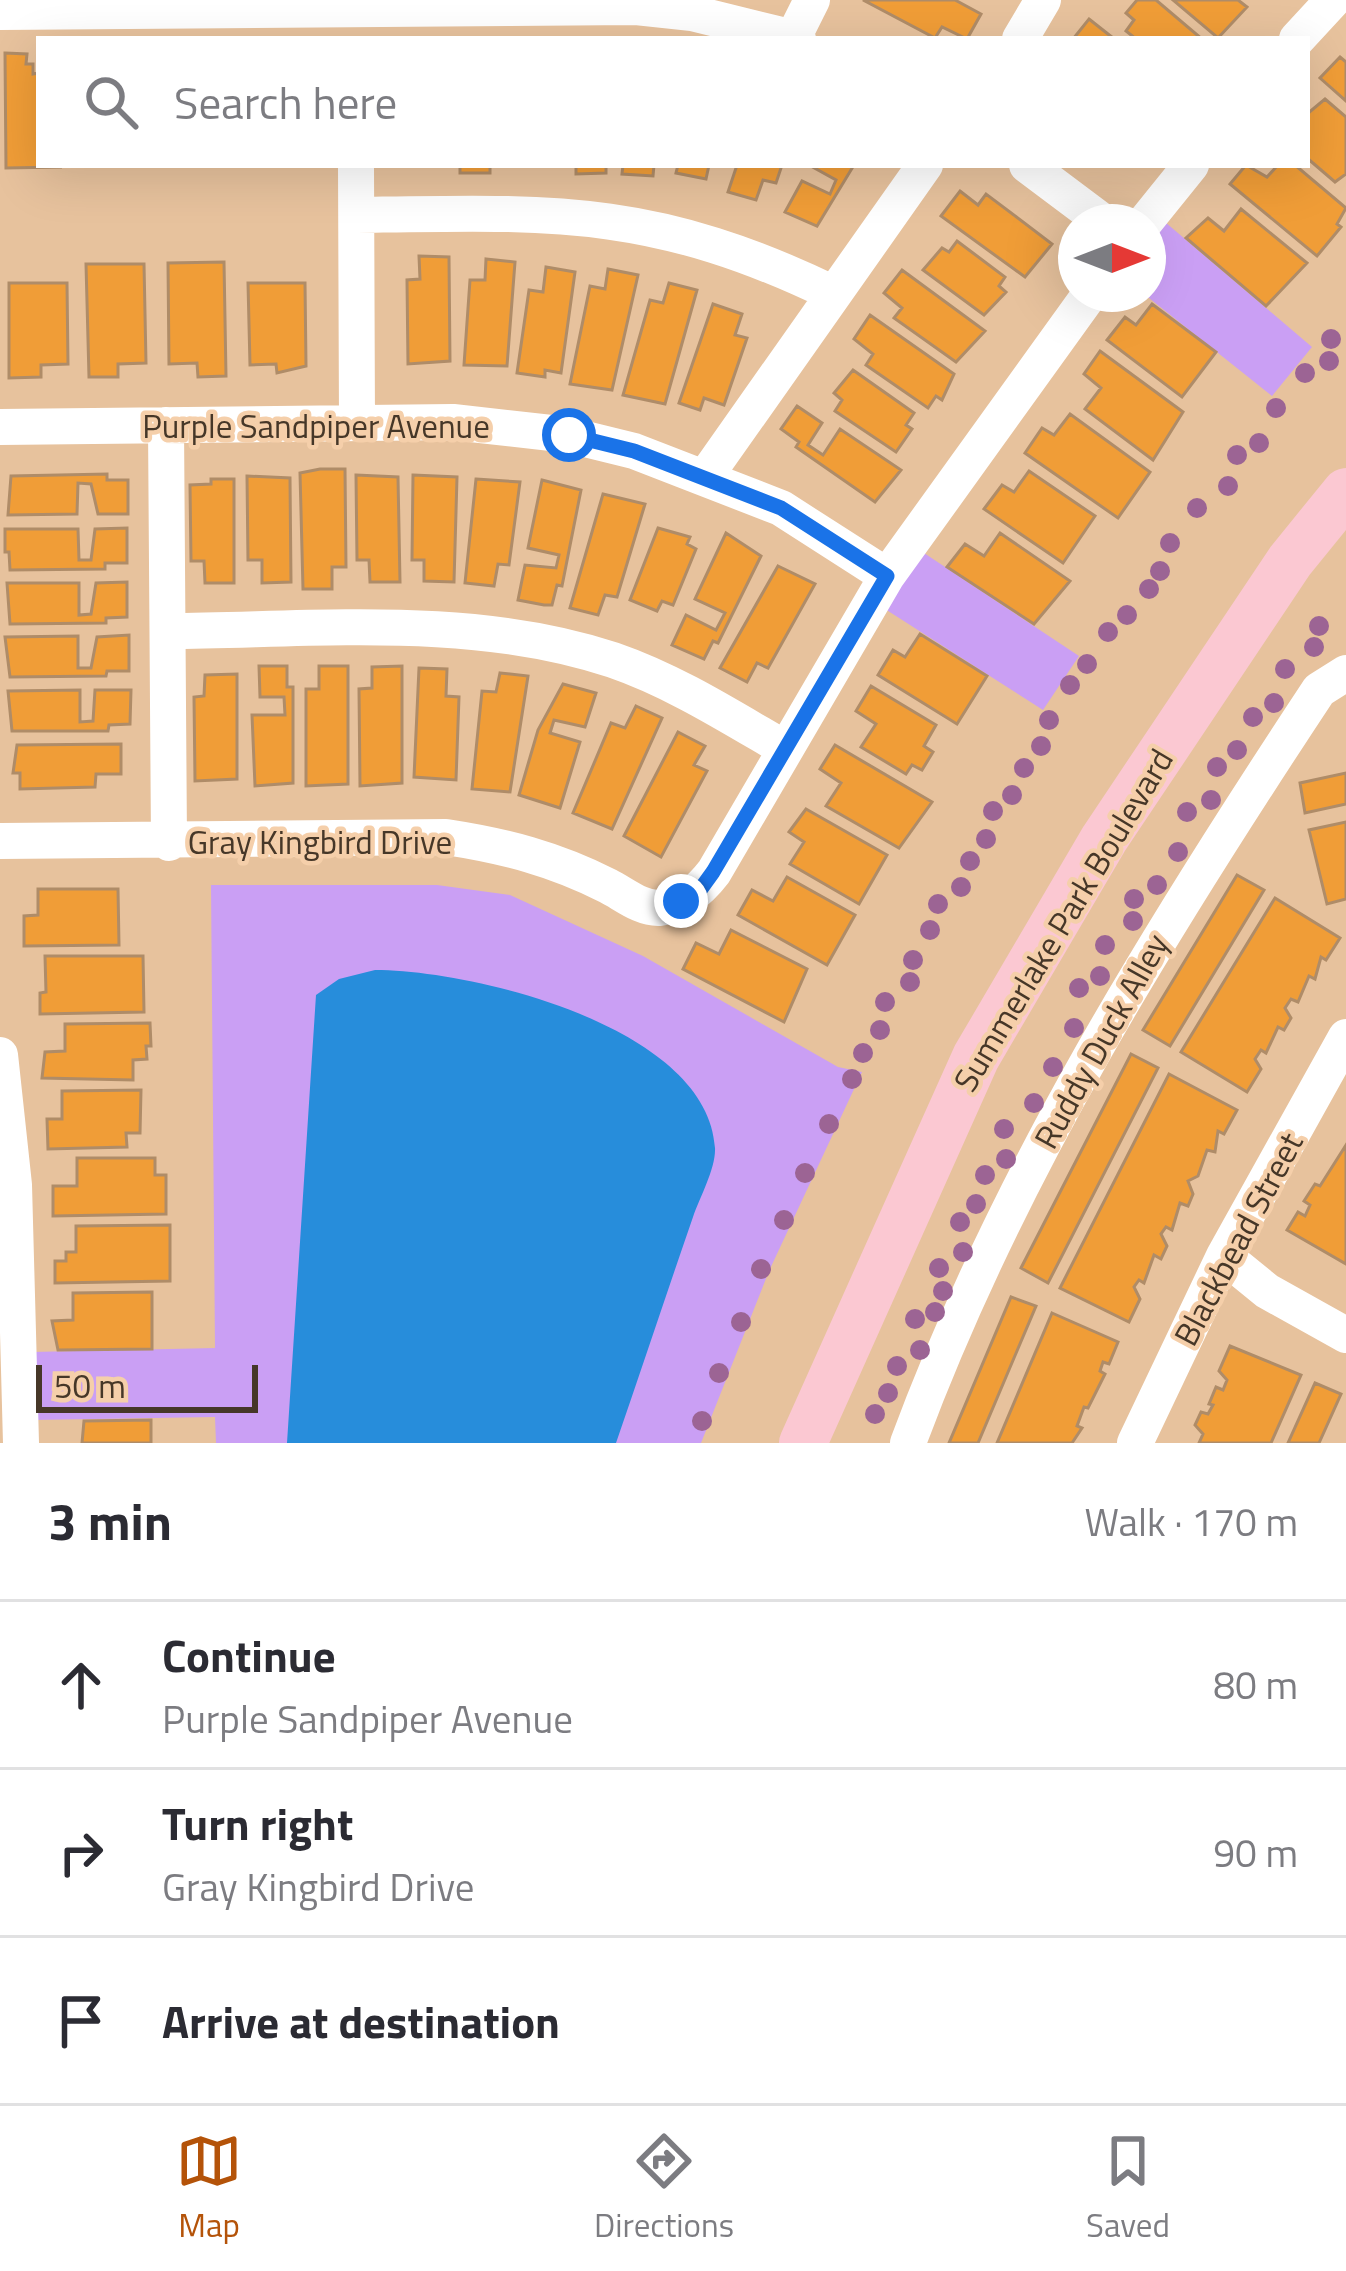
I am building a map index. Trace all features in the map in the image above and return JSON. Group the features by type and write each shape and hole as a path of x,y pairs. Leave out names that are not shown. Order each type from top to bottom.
{"main road":[{"name":"Summerlake Park Boulevard","path":"803,1443 976,1057 1104,839 1290,561 1346,492"}],"street":[{"path":"0,12 354,15 562,3 692,13 779,27 812,0"},
{"path":"1022,36 1043,0"},
{"path":"1300,36 1333,0"},
{"path":"356,168 357,423"},
{"path":"705,477 923,168"},
{"path":"1031,168 1078,204"},
{"path":"1160,204 1189,168"},
{"path":"357,214 542,211 603,216 680,232 756,256 832,293"},
{"name":"Gray Kingbird Drive","path":"0,841 446,837 563,863 640,904 659,908 700,890 887,576 1077,312"},
{"name":"Purple Sandpiper Avenue","path":"0,427 453,422 569,435 705,477 781,508 887,576"},
{"path":"166,424 169,843"},
{"path":"168,631 491,633 613,660 681,689 784,748"},
{"name":"Ruddy Duck Alley","path":"908,1443 1048,1131 1185,893 1319,690 1346,673"},
{"name":"Blackbead Street","path":"1136,1443 1224,1256 1346,1037"},
{"path":"0,1055 14,1185 21,1443"},
{"path":"1224,1256 1268,1292 1346,1335"}],"shaded area":[{"path":"1166,223 1312,347 1272,396 1166,312"},
{"path":"924,553 1079,656 1043,710 885,609"},
{"path":"211,885 437,885 510,895 643,956 838,1067 862,1072 769,1271 701,1443 216,1443 215,1417 32,1420 31,1352 215,1348"}],"water":[{"path":"375,970 468,981 579,1014 630,1039 673,1069 702,1106 715,1148 713,1164 616,1443 287,1443 316,995 339,979"}],"building":[{"path":"863,0 955,0 981,14 969,36 942,27 931,36"},
{"path":"1137,0 1156,0 1198,36 1132,36 1126,31 1134,20 1126,13"},
{"path":"1173,0 1238,0 1247,7 1216,36"},
{"path":"1089,19 1110,36 1075,36"},
{"path":"5,53 27,54 26,64 33,64 36,74 36,167 6,168"},
{"path":"1340,57 1346,62 1346,101 1320,78"},
{"path":"1325,99 1346,117 1346,174 1335,182 1310,161 1310,112"},
{"path":"460,168 490,168 490,173 460,173"},
{"path":"576,168 606,168 606,173 576,174"},
{"path":"623,168 654,168 653,176 622,174"},
{"path":"677,168 708,168 706,179 676,173"},
{"path":"736,168 781,168 776,183 763,180 756,200 728,192"},
{"path":"814,168 852,168 817,226 785,212 802,181 830,194 836,180"},
{"path":"1243,168 1267,177 1275,168 1299,168 1346,208 1337,224 1341,227 1317,256 1230,184"},
{"path":"960,191 978,205 986,194 1052,244 1025,277 941,216"},
{"path":"1241,209 1307,263 1266,306 1186,238 1208,218 1224,231"},
{"path":"957,241 1005,277 999,286 1006,292 984,315 923,270 942,248 949,252"},
{"path":"419,256 449,257 450,361 408,364 407,280 420,279"},
{"path":"486,259 515,262 507,366 464,365 470,280 485,280"},
{"path":"224,262 226,376 198,377 197,363 169,364 168,263"},
{"path":"86,264 144,264 146,363 118,364 118,377 89,377"},
{"path":"546,267 575,272 561,373 545,370 545,377 517,373 529,290 543,292"},
{"path":"608,269 638,275 612,390 570,384 590,286 605,289"},
{"path":"902,270 985,331 956,362 894,318 902,308 884,293"},
{"path":"9,283 67,283 68,364 41,365 41,377 9,378"},
{"path":"248,283 305,283 306,366 277,373 276,364 250,365"},
{"path":"669,283 697,290 665,404 623,395 650,300 663,303"},
{"path":"713,304 742,314 735,335 747,338 724,405 704,398 700,410 679,403"},
{"path":"1146,312 1163,312 1216,352 1182,397 1107,340 1125,317 1136,325"},
{"path":"870,315 954,374 942,400 936,396 928,408 866,365 873,354 854,339"},
{"path":"1100,351 1183,412 1153,460 1085,409 1101,388 1084,374"},
{"path":"853,370 914,413 906,425 912,429 896,452 835,411 842,400 834,393"},
{"path":"797,406 822,423 808,445 823,455 840,429 901,470 875,502 796,447 799,442 781,429"},
{"path":"1070,414 1150,472 1118,518 1025,453 1042,428 1054,435"},
{"path":"345,469 346,567 332,567 332,589 303,589 300,473"},
{"path":"1029,471 1095,516 1063,563 984,509 1002,485 1014,492"},
{"path":"107,474 107,480 128,480 128,514 98,514 91,484 78,483 77,514 8,515 11,476"},
{"path":"356,475 398,477 400,582 370,582 369,560 357,560"},
{"path":"413,475 457,477 454,582 424,581 424,560 412,560"},
{"path":"247,476 290,478 291,582 262,583 262,560 248,560"},
{"path":"211,479 234,479 234,583 205,583 204,561 191,561 190,485 211,484"},
{"path":"476,479 520,482 509,565 498,564 494,586 465,583"},
{"path":"542,480 581,490 562,586 557,585 552,605 518,600 525,565 556,568 559,555 528,548"},
{"path":"603,494 645,504 617,597 605,595 598,615 570,608"},
{"path":"127,528 127,563 105,563 105,569 10,570 9,552 5,552 5,529 78,529 79,560 91,560 95,529"},
{"path":"658,528 690,537 687,544 696,549 673,605 662,601 657,611 630,600"},
{"path":"726,533 761,556 718,643 713,641 704,659 672,645 686,615 716,630 725,613 695,599"},
{"path":"1000,533 1070,581 1034,624 947,567 965,544 984,556"},
{"path":"778,566 815,584 768,668 757,663 747,682 720,668"},
{"path":"127,582 127,617 106,618 106,623 10,624 7,583 79,583 79,615 91,614 96,583"},
{"path":"920,634 987,676 957,724 878,675 893,650 905,657"},
{"path":"129,635 129,671 107,671 106,676 10,677 5,637 78,636 78,668 91,668 97,637"},
{"path":"259,666 287,666 287,687 293,687 293,783 255,786 252,715 285,715 284,697 260,697"},
{"path":"319,666 348,666 348,784 306,786 306,689 319,689"},
{"path":"402,666 402,783 360,786 359,689 372,688 372,667"},
{"path":"419,668 447,669 446,696 459,697 456,780 414,777"},
{"path":"500,673 528,676 510,792 472,789 482,691 496,692"},
{"path":"237,674 237,779 195,781 194,697 204,696 205,675"},
{"path":"563,684 596,693 585,727 554,720 550,733 580,742 560,808 519,795 538,730"},
{"path":"871,686 936,725 924,746 933,752 922,770 912,765 906,774 861,747 876,724 856,711"},
{"path":"80,690 80,722 93,721 95,690 131,690 130,724 109,725 108,731 12,731 8,691"},
{"path":"636,706 662,718 612,829 573,813 611,723 625,728"},
{"path":"678,732 705,746 694,765 707,771 661,857 624,836"},
{"path":"121,744 121,774 96,774 95,787 20,789 20,773 13,773 17,745"},
{"path":"835,745 932,802 899,848 826,806 841,783 820,769"},
{"path":"1346,773 1346,804 1305,813 1300,783"},
{"path":"806,809 887,855 859,904 790,864 804,842 789,832"},
{"path":"1346,822 1346,899 1327,904 1309,830"},
{"path":"1237,875 1264,890 1170,1046 1143,1030"},
{"path":"787,877 855,915 827,965 738,915 752,890 773,901"},
{"path":"38,889 118,889 119,945 24,946 24,916 38,915"},
{"path":"1275,898 1340,938 1326,960 1321,957 1315,979 1309,976 1298,1002 1291,999 1285,1008 1291,1018 1284,1030 1278,1027 1266,1053 1261,1050 1255,1059 1261,1069 1247,1092 1181,1052"},
{"path":"731,930 807,969 784,1022 683,969 696,943 719,954"},
{"path":"45,956 143,956 144,1012 40,1014 40,993 46,992"},
{"path":"150,1023 151,1046 146,1046 147,1059 133,1060 133,1080 42,1078 45,1052 65,1051 65,1024"},
{"path":"1131,1054 1158,1068 1048,1283 1021,1268"},
{"path":"1169,1074 1237,1110 1224,1134 1218,1131 1215,1152 1207,1150 1198,1176 1188,1181 1193,1194 1188,1206 1180,1203 1172,1230 1166,1227 1161,1234 1167,1246 1161,1259 1154,1255 1144,1283 1139,1280 1134,1287 1140,1299 1129,1322 1060,1288"},
{"path":"141,1090 140,1133 126,1133 127,1147 48,1149 47,1119 62,1119 62,1091"},
{"path":"1346,1145 1346,1264 1287,1230 1298,1212 1305,1216 1310,1205 1304,1201 1315,1184 1320,1186"},
{"path":"77,1158 155,1158 155,1175 166,1175 166,1214 53,1216 53,1186 77,1186"},
{"path":"170,1225 170,1281 55,1283 55,1261 66,1261 66,1252 76,1252 76,1226"},
{"path":"152,1292 152,1349 58,1350 52,1321 73,1320 73,1293"},
{"path":"1011,1297 1036,1306 978,1443 949,1443"},
{"path":"1052,1313 1118,1342 1109,1364 1103,1362 1100,1371 1105,1374 1088,1408 1084,1407 1077,1426 1082,1428 1072,1443 997,1443"},
{"path":"1230,1346 1301,1375 1271,1443 1199,1443 1203,1434 1195,1425 1201,1412 1208,1414 1213,1405 1209,1404 1216,1387 1223,1390 1227,1380 1219,1371"},
{"path":"1315,1383 1341,1394 1319,1443 1288,1443"},
{"path":"151,1420 151,1443 82,1443 84,1421"}],"route":[{"path":"569,435 634,451 781,508 887,576 713,872 700,890 681,901"}]}
